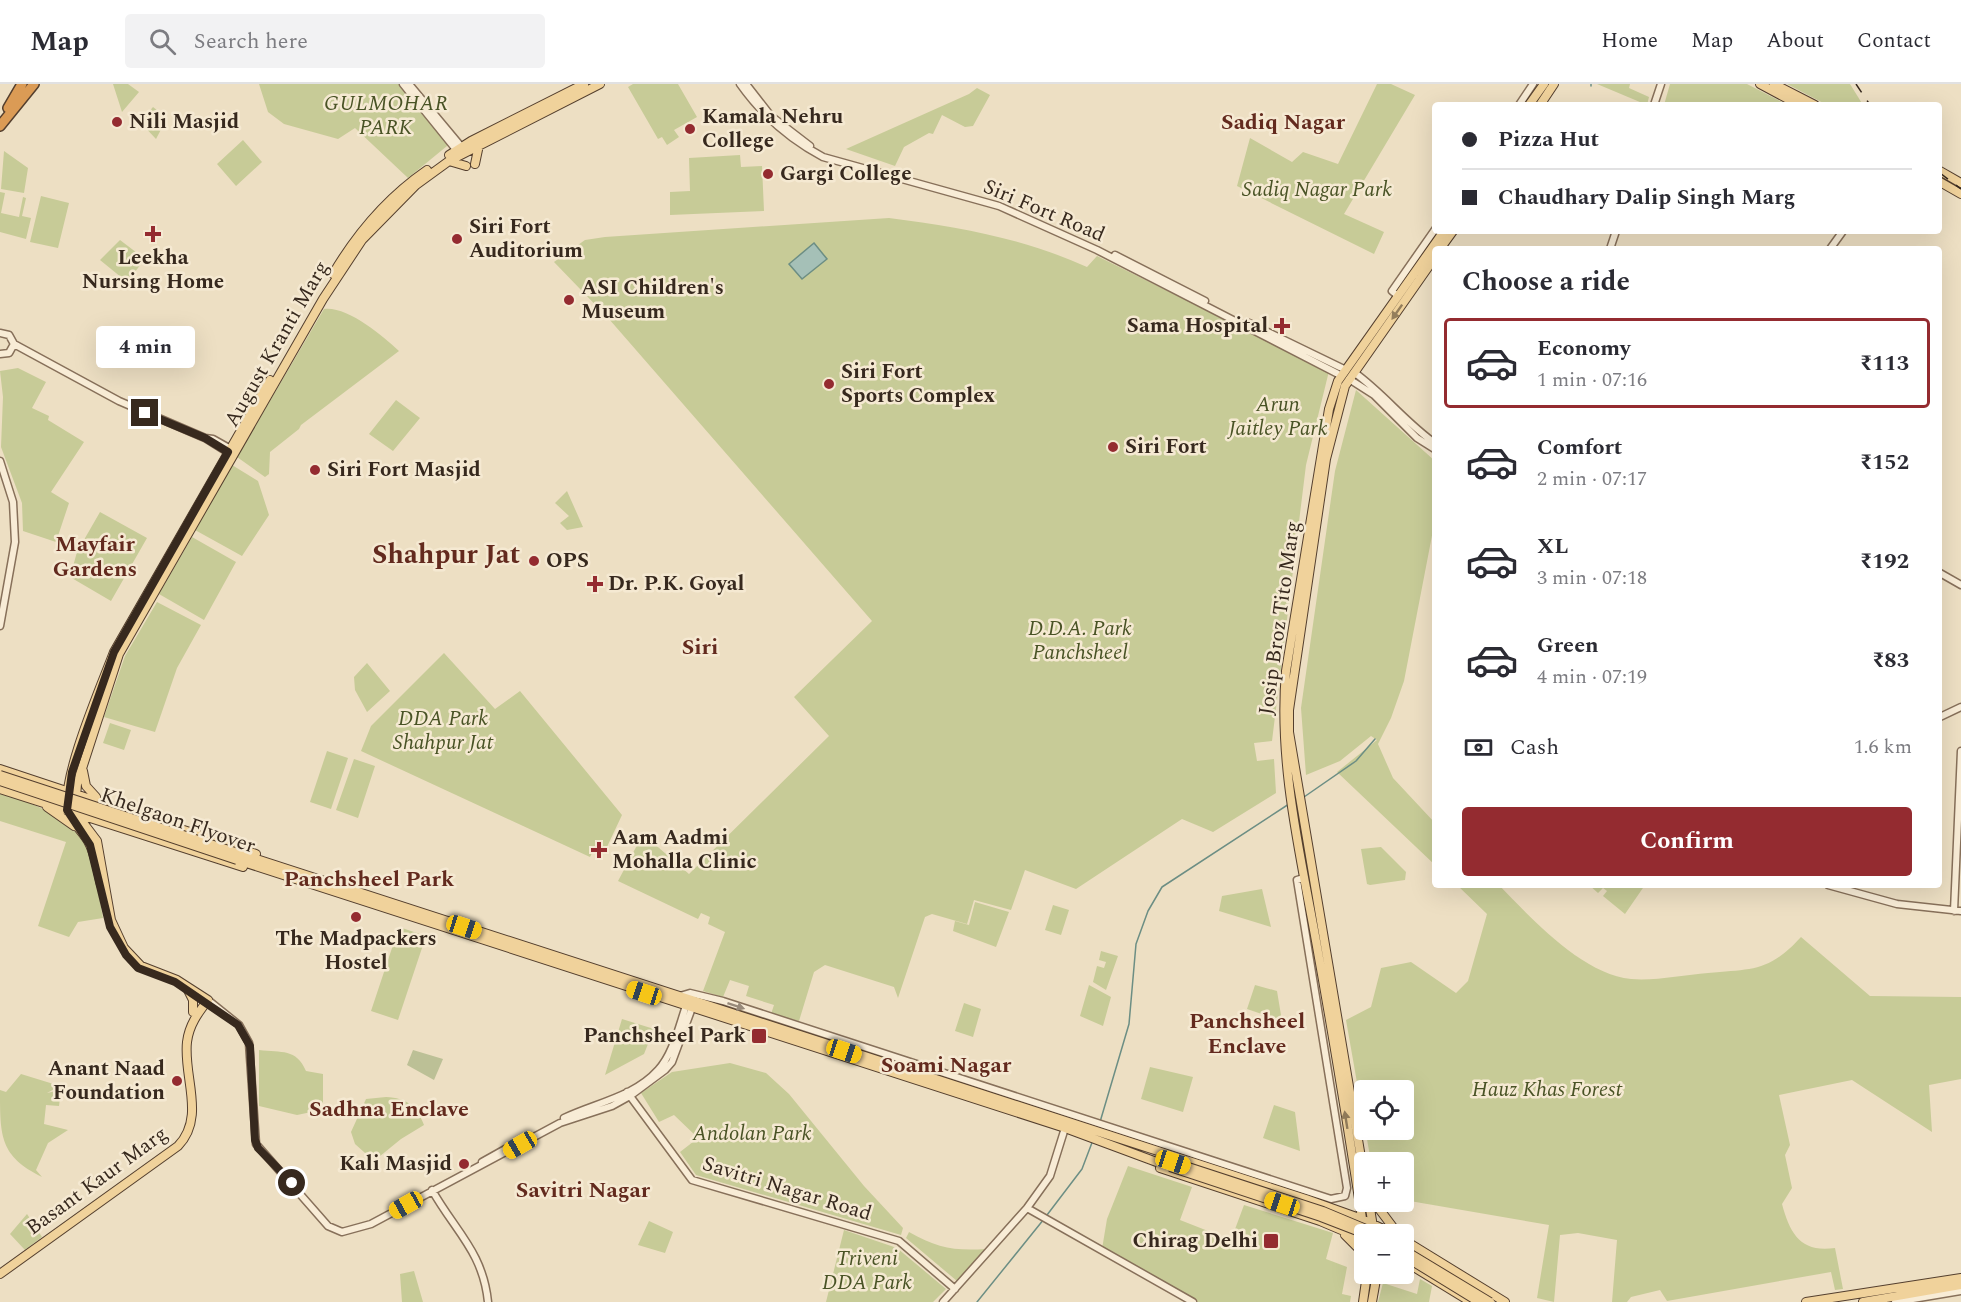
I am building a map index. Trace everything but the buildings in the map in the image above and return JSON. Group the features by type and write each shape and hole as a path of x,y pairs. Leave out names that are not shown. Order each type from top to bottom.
{"highway":[{"path":"0,117 22,84"},
{"path":"0,126 34,84"}],"main road":[{"name":"August Kranti Marg","path":"72,791 72,772 114,652 357,236 411,182 461,151 584,84"},
{"name":"August Kranti Marg","path":"72,791 119,654 230,452 353,251 416,185 461,151 479,145 600,84"},
{"path":"1531,102 1544,84"},
{"path":"1541,102 1554,84"},
{"path":"1760,84 1793,102"},
{"path":"1774,84 1809,102"},
{"path":"449,161 470,165 479,145"},
{"path":"1942,172 1961,183"},
{"path":"1942,183 1961,194"},
{"name":"Josip Broz Tito Marg","path":"1360,1152 1297,808 1282,712 1285,681 1330,405 1398,296 1432,248"},
{"name":"Josip Broz Tito Marg","path":"1294,788 1289,732 1293,675 1326,459 1339,408 1348,374 1432,261"},
{"path":"1330,405 1333,412 1339,408"},
{"path":"83,764 87,789 105,803"},
{"path":"0,769 234,845 255,854 264,861 680,996 1068,1127 1124,1149 1137,1150 1270,1187 1372,1223 1370,1212"},
{"path":"54,785 62,782 72,772"},
{"name":"Khelgaon Flyover","path":"0,775 239,857 277,873"},
{"path":"21,795 28,794 33,789 32,782 26,777"},
{"name":"Khelgaon Flyover","path":"0,781 239,857 264,861"},
{"path":"0,789 236,865 277,873 1068,1127 1116,1139 1172,1165 1323,1211 1354,1224"},
{"path":"72,791 71,811 87,840 97,865 118,944 135,965 149,973 175,982 206,1002"},
{"path":"37,800 74,827 87,840"},
{"name":"Josip Broz Tito Marg","path":"1297,808 1304,878 1354,1169"},
{"path":"120,827 114,822 114,815 118,810 126,809"},
{"path":"71,811 97,841 106,904"},
{"path":"110,920 121,943 138,964 177,980 206,1002"},
{"path":"188,990 196,1012"},
{"name":"Basant Kaur Marg","path":"0,1267 179,1140 189,1120 184,1049 187,1030 196,1012 206,1002"},
{"name":"Basant Kaur Marg","path":"0,1274 178,1146 186,1137 193,1116 187,1041 196,1012"},
{"path":"1116,1139 1172,1165 1321,1217 1354,1232"},
{"path":"1137,1150 1178,1176 1354,1233"},
{"path":"1264,1204 1270,1187"},
{"path":"1342,1212 1354,1208"},
{"name":"Josip Broz Tito Marg","path":"1361,1212 1363,1224"},
{"path":"1337,1228 1354,1243"},
{"path":"1414,1246 1505,1302"},
{"path":"1414,1256 1490,1302"},
{"path":"1414,1262 1479,1302"},
{"path":"1414,1267 1471,1302"},
{"path":"1440,1283 1437,1277 1438,1271 1443,1268 1450,1269"},
{"path":"1806,1302 1961,1278"},
{"path":"1364,1302 1365,1284"},
{"path":"1372,1302 1376,1284"},
{"path":"1863,1302 1961,1286"}],"street":[{"path":"403,84 461,151"},
{"path":"409,84 461,151"},
{"name":"Siri Fort Road","path":"740,84 767,118 803,147 823,157 999,206 1097,250 1348,374"},
{"name":"Siri Fort Road","path":"746,84 771,116 808,145 827,155 1003,204 1101,248 1348,374"},
{"path":"1521,102 1533,84"},
{"path":"1655,102 1661,84"},
{"path":"1398,296 1392,291 1432,234"},
{"path":"0,333 9,335 14,344 119,401 205,438 230,452"},
{"path":"2,356 11,351 14,344"},
{"path":"1348,374 1432,446"},
{"path":"1425,440 1432,443"},
{"path":"0,461 13,502 15,542 0,626"},
{"path":"1942,574 1961,585"},
{"path":"1942,716 1961,707"},
{"path":"1839,888 1897,904 1957,911 1961,751"},
{"path":"680,996 690,993 723,1001 1331,1199 1342,1198 1346,1194 1297,880 1304,878"},
{"path":"196,1012 206,1002 234,1022 246,1036 250,1046 256,1144 328,1226 338,1232 360,1229 572,1116 612,1106 666,1070 672,1062 689,1007"},
{"name":"Savitri Nagar Road","path":"629,1094 692,1180 898,1241 955,1289"},
{"path":"944,1302 1030,1210 1053,1175 1068,1127"},
{"path":"1118,1130 1137,1150"},
{"path":"431,1192 477,1258 485,1280 488,1302"},
{"path":"944,1302 1030,1210"},
{"path":"1030,1210 1193,1302"},
{"path":"1895,1302 1961,1291"},
{"path":"1852,1302 1852,1298 1857,1293"}],"green space":[{"path":"113,84 128,84 139,92 122,112"},
{"name":"GULMOHAR PARK","path":"259,84 401,84 448,142 447,146 408,178 355,128 338,139 284,124 268,112"},
{"path":"633,84 678,84 697,117 674,130 679,137 667,145 662,137 658,139 628,87"},
{"name":"Sadiq Nagar Park","path":"1377,84 1391,84 1415,95 1344,214 1384,232 1374,254 1237,186 1250,138 1292,162 1303,152 1338,164"},
{"path":"1597,84 1630,84 1629,88 1649,97 1648,102 1640,102"},
{"path":"1670,84 1747,84 1782,102 1665,102"},
{"path":"1787,84 1850,84 1861,102 1821,102"},
{"path":"977,88 990,95 973,126 965,127 942,115 933,134 929,133 904,147 895,166 846,149 969,94"},
{"path":"153,107 167,118 156,139 140,122"},
{"path":"243,140 262,162 236,186 217,164"},
{"path":"4,151 28,168 24,193 1,189"},
{"path":"740,155 741,167 762,166 764,211 670,215 670,192 690,191 689,158"},
{"path":"0,192 5,193 1,213 19,217 23,197 26,198 22,216 31,218 26,239 0,232"},
{"path":"41,196 69,203 58,248 30,242"},
{"name":"D.D.A. Park Panchsheel","path":"889,218 990,235 1039,248 1087,267 1097,256 1329,371 1306,465 1272,741 1254,743 1257,761 1274,759 1276,793 1213,832 1182,819 1076,889 1025,870 1011,910 974,900 967,924 932,914 925,917 898,998 894,987 825,965 814,972 799,1021 771,1014 774,1005 746,996 749,986 730,980 723,997 703,991 725,932 708,924 710,917 701,913 698,919 618,881 643,834 689,874 829,736 794,697 872,621 609,319 554,262 585,240 605,237"},
{"path":"120,240 145,259 127,282 100,260"},
{"path":"324,309 343,312 364,323 399,351 301,425 270,452 269,474 265,477 237,457"},
{"path":"18,368 46,382 32,408 49,416 48,420 84,442 51,492 69,503 56,542 23,531 22,503 1,447 3,397 0,371"},
{"path":"1356,390 1432,458 1432,536 1404,681 1391,718 1378,744 1393,778 1432,820 1432,862 1337,772 1377,740 1371,736 1340,761 1306,775 1301,708 1335,471"},
{"path":"396,400 420,418 393,451 369,434"},
{"path":"232,465 258,481 269,515 242,556 195,530"},
{"path":"567,491 583,527 567,530 560,523 569,516 555,503"},
{"path":"100,512 147,538 111,601 70,577 77,552"},
{"path":"192,537 236,562 204,620 159,594"},
{"path":"157,602 201,625 177,668 155,732 104,717 125,656"},
{"name":"DDA Park Shahpur Jat","path":"444,653 495,709 520,691 622,815 606,849 596,845 590,857 361,751 371,726"},
{"path":"367,663 390,691 367,712 355,690 354,677"},
{"path":"110,723 131,730 124,750 103,743"},
{"path":"327,751 348,758 331,809 310,802"},
{"path":"354,759 375,766 358,818 336,810"},
{"path":"0,794 40,807 75,831 90,854 103,918 78,922 69,937 38,926 66,842 0,821"},
{"path":"1381,847 1406,872 1405,880 1367,884 1361,849"},
{"name":"Hauz Khas Forest","path":"1460,888 1502,888 1542,928 1576,956 1613,975 1631,979 1660,979 1759,967 1779,957 1801,937 1870,996 1961,997 1961,1079 1929,1085 1932,1132 1852,1080 1779,1095 1790,1145 1785,1155 1792,1188 1782,1204 1785,1215 1793,1232 1805,1244 1823,1249 1835,1248 1843,1289 1835,1290 1831,1272 1667,1301 1660,1290 1631,1297 1627,1302 1612,1302 1617,1240 1578,1233 1560,1235 1554,1302 1537,1298 1549,1225 1414,1202 1414,1152 1369,1152 1367,1140 1414,1140 1414,1080 1357,1080 1346,1020 1371,1007 1381,968 1411,962 1456,993 1468,981 1487,914"},
{"path":"1592,888 1603,888 1598,893"},
{"path":"1603,888 1643,888 1625,914 1603,896 1607,891"},
{"path":"1262,889 1271,927 1219,911 1222,896"},
{"path":"975,902 1009,912 996,947 953,931 955,921 969,925"},
{"path":"1053,905 1069,910 1061,935 1045,930"},
{"path":"399,927 426,936 398,1020 371,1011"},
{"path":"1101,951 1118,956 1106,990 1093,982 1097,966 1104,968 1106,962 1099,960"},
{"path":"1089,985 1111,997 1103,1026 1080,1016"},
{"path":"1255,985 1277,991 1282,1021 1247,1009"},
{"path":"964,1003 981,1009 973,1037 955,1031"},
{"path":"622,1019 654,1029 644,1054 605,1075"},
{"path":"259,1050 293,1055 298,1058 306,1071 323,1074 323,1102 316,1111 297,1115 259,1106"},
{"path":"413,1050 443,1059 434,1080 407,1065"},
{"name":"Andolan Park","path":"730,1063 766,1073 789,1094 864,1186 903,1228 901,1235 696,1175 680,1152 698,1138 674,1115 659,1122 641,1093 672,1072"},
{"path":"1150,1067 1193,1077 1183,1112 1141,1099"},
{"path":"21,1074 60,1086 47,1093 61,1090 59,1106 46,1105 44,1124 68,1130 48,1143 36,1170 42,1177 28,1169 10,1153 2,1133 0,1090 6,1092"},
{"path":"386,1097 400,1099 410,1104 424,1125 401,1139 374,1161 355,1144 351,1132 366,1099"},
{"path":"1274,1105 1295,1112 1300,1151 1263,1138"},
{"path":"1128,1166 1192,1187 1180,1220 1231,1240 1244,1205 1333,1233 1326,1259 1347,1267 1342,1294 1351,1296 1350,1302 1198,1302 1102,1249 1107,1219"},
{"path":"27,1214 42,1237 25,1250 10,1234"},
{"path":"649,1221 673,1232 665,1253 638,1245"},
{"name":"Triveni DDA Park","path":"844,1230 897,1248 946,1289 933,1302 826,1302"},
{"path":"909,1232 928,1242 946,1247 986,1249 957,1281 906,1238"},
{"path":"414,1271 423,1302 402,1302 400,1274"},
{"path":"1420,1279 1432,1286 1429,1302 1378,1302 1383,1284 1417,1294"}],"water":[{"path":"814,243 827,259 802,279 789,264"}],"waterway":[{"path":"1304,797 1356,761 1375,739"},
{"path":"1100,1122 1129,1024 1136,944 1148,911 1162,887 1289,804"},
{"path":"1047,1215 1082,1169 1093,1140"},
{"path":"977,1302 1044,1219"}],"railway":[{"path":"1856,84 1868,102"},
{"path":"1942,175 1961,189"}],"place":[{"name":"Nili Masjid","path":"117,122"},
{"name":"Kamala Nehru College","path":"690,129"},
{"name":"Gargi College","path":"768,174"},
{"name":"Leekha Nursing Home","path":"153,234"},
{"name":"Siri Fort Auditorium","path":"457,239"},
{"name":"ASI Children's Museum","path":"569,300"},
{"name":"Sama Hospital","path":"1282,326"},
{"name":"Siri Fort Sports Complex","path":"829,384"},
{"name":"Siri Fort","path":"1113,447"},
{"name":"Siri Fort Masjid","path":"315,470"},
{"name":"OPS","path":"534,561"},
{"name":"Dr. P.K. Goyal","path":"595,584"},
{"name":"Aam Aadmi Mohalla Clinic","path":"599,850"},
{"name":"The Madpackers Hostel","path":"356,917"},
{"name":"Panchsheel Park","path":"759,1036"},
{"name":"Anant Naad Foundation","path":"177,1081"},
{"name":"Kali Masjid","path":"464,1164"},
{"name":"Chirag Delhi","path":"1271,1241"}],"district":[{"name":"Sadiq Nagar","path":"1283,122"},
{"name":"Shahpur Jat","path":"446,555"},
{"name":"Mayfair Gardens","path":"95,557"},
{"name":"Siri","path":"700,647"},
{"name":"Panchsheel Park","path":"369,879"},
{"name":"Panchsheel Enclave","path":"1247,1034"},
{"name":"Soami Nagar","path":"946,1065"},
{"name":"Sadhna Enclave","path":"389,1109"},
{"name":"Savitri Nagar","path":"583,1190"}],"route":[{"path":"145,413 205,438 211,444 228,452 114,652 72,772 67,810 94,854 108,921 115,939 126,955 142,970 168,978 182,986 238,1025 246,1036 250,1046 255,1140 258,1148 292,1183"}],"park label":[{"name":"Arun Jaitley Park","path":"1278,417"}]}
